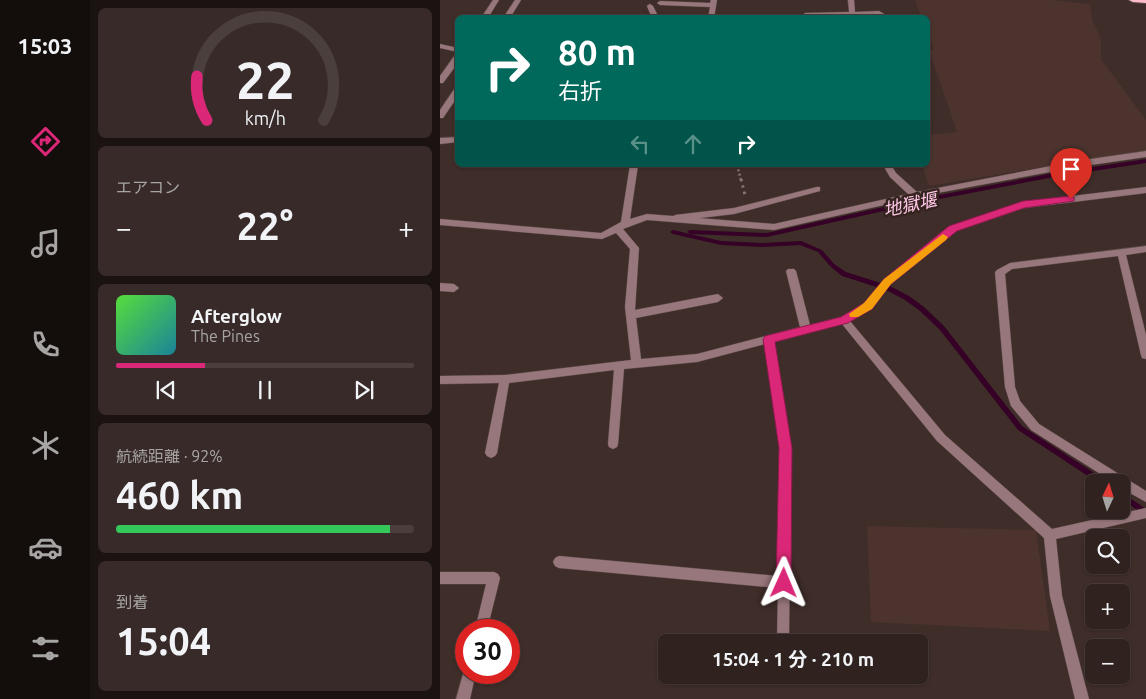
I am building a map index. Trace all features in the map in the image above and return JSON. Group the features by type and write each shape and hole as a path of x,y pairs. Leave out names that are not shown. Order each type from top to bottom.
{"main road":[{"path":"1133,0 1146,2"}],"street":[{"path":"486,15 496,0"},
{"path":"508,15 518,0"},
{"path":"851,0 852,14"},
{"path":"660,3 714,3"},
{"path":"650,6 654,15"},
{"path":"828,15 879,13 883,15"},
{"path":"440,81 455,61"},
{"path":"440,116 455,94"},
{"path":"440,141 455,139"},
{"path":"440,222 602,236 621,226 647,217 774,227 915,195 1077,164 1146,154"},
{"path":"634,167 621,226 635,248 631,315 637,364"},
{"path":"888,167 893,175 915,195"},
{"path":"440,380 505,379 618,364 697,358 844,320 868,306 887,282 953,229 1023,205 1146,190"},
{"path":"1146,249 1010,266 1000,272 1010,387 1015,403 1035,427 1146,497"},
{"path":"1121,251 1142,322 1146,355"},
{"path":"791,271 806,330"},
{"path":"440,287 454,288"},
{"path":"631,315 718,298"},
{"path":"844,320 941,438 1050,535 1056,596 1082,699"},
{"path":"769,339 786,448 783,634"},
{"path":"613,444 618,364"},
{"path":"491,453 505,379"},
{"path":"1050,535 1146,513"},
{"path":"559,562 784,583"},
{"path":"440,578 494,578 484,619"},
{"path":"462,699 466,684"}],"lane":[{"path":"440,46 455,49"},
{"path":"675,218 734,211 817,189"}],"path":[{"path":"737,167 741,185 750,207"}],"shaded area":[{"path":"915,0 1051,0 1090,4 1093,22 1101,39 1101,59 1146,120 1146,150 929,186 923,167 930,167 930,135 957,132 930,53 930,50 934,50 930,39 930,15 920,15"},
{"path":"867,526 1036,530 1050,631 871,622"}],"waterway":[{"name":"地獄堰","path":"690,232 767,235 924,200 1054,175 1146,161"},
{"path":"673,232 721,243 762,245 801,243 820,251 832,265 844,274 888,288 907,298 942,328 1020,428 1090,474"},
{"path":"1130,501 1146,513"}],"slow traffic":[{"path":"854,314 868,306 887,282 943,237"}],"route":[{"path":"784,583 786,448 769,339 844,320 868,306 887,282 953,229 1023,205 1071,199"}]}
